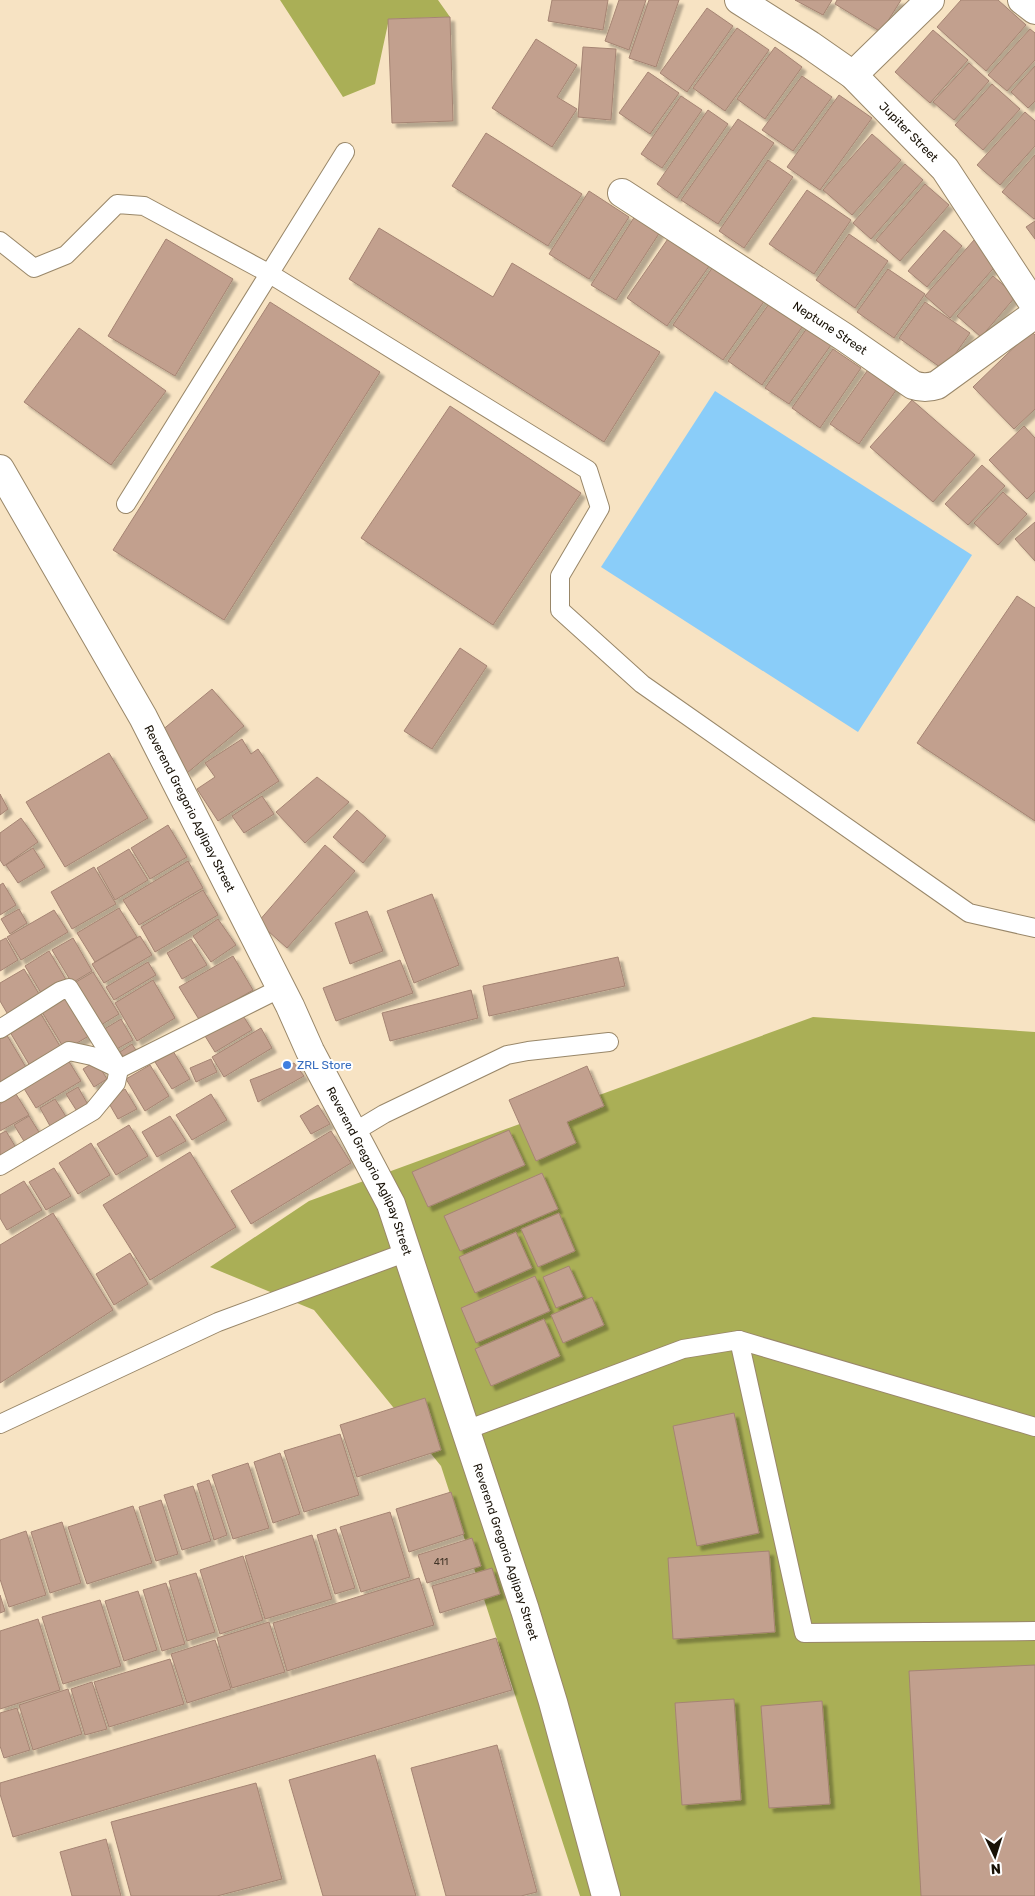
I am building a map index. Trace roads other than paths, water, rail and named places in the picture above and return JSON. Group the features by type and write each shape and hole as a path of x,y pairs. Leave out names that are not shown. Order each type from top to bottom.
{"street":[{"name":"Jupiter Street","path":"739,0 810,45 853,76 945,169 1035,306"},
{"path":"853,76 930,0"},
{"path":"1022,0 1035,10"},
{"name":"Neptune Street","path":"622,193 920,388 929,388 937,385 1035,314"},
{"name":"Reverend Gregorio Aglipay Street","path":"0,469 144,717 281,988 310,1051 391,1204 551,1695 606,1896"}],"lane":[{"path":"126,504 346,152"},
{"path":"0,241 34,268 66,255 117,204 144,206 270,274 588,470 600,508 560,576 560,610 642,684 969,913 1035,928"},
{"path":"0,1029 60,991 69,988 119,1068 116,1083 93,1111 0,1166"},
{"path":"119,1068 281,988"},
{"path":"354,1132 384,1114 508,1055 609,1042"},
{"path":"0,1093 69,1051 92,1056 119,1068"},
{"path":"0,1424 218,1322 407,1252"},
{"path":"739,1340 804,1633 1035,1631"},
{"path":"466,1430 683,1349 739,1340 1035,1427"}],"water":[{"path":"715,391 972,555 858,732 601,567"}],"place":[{"name":"ZRL Store","path":"287,1065"}]}
